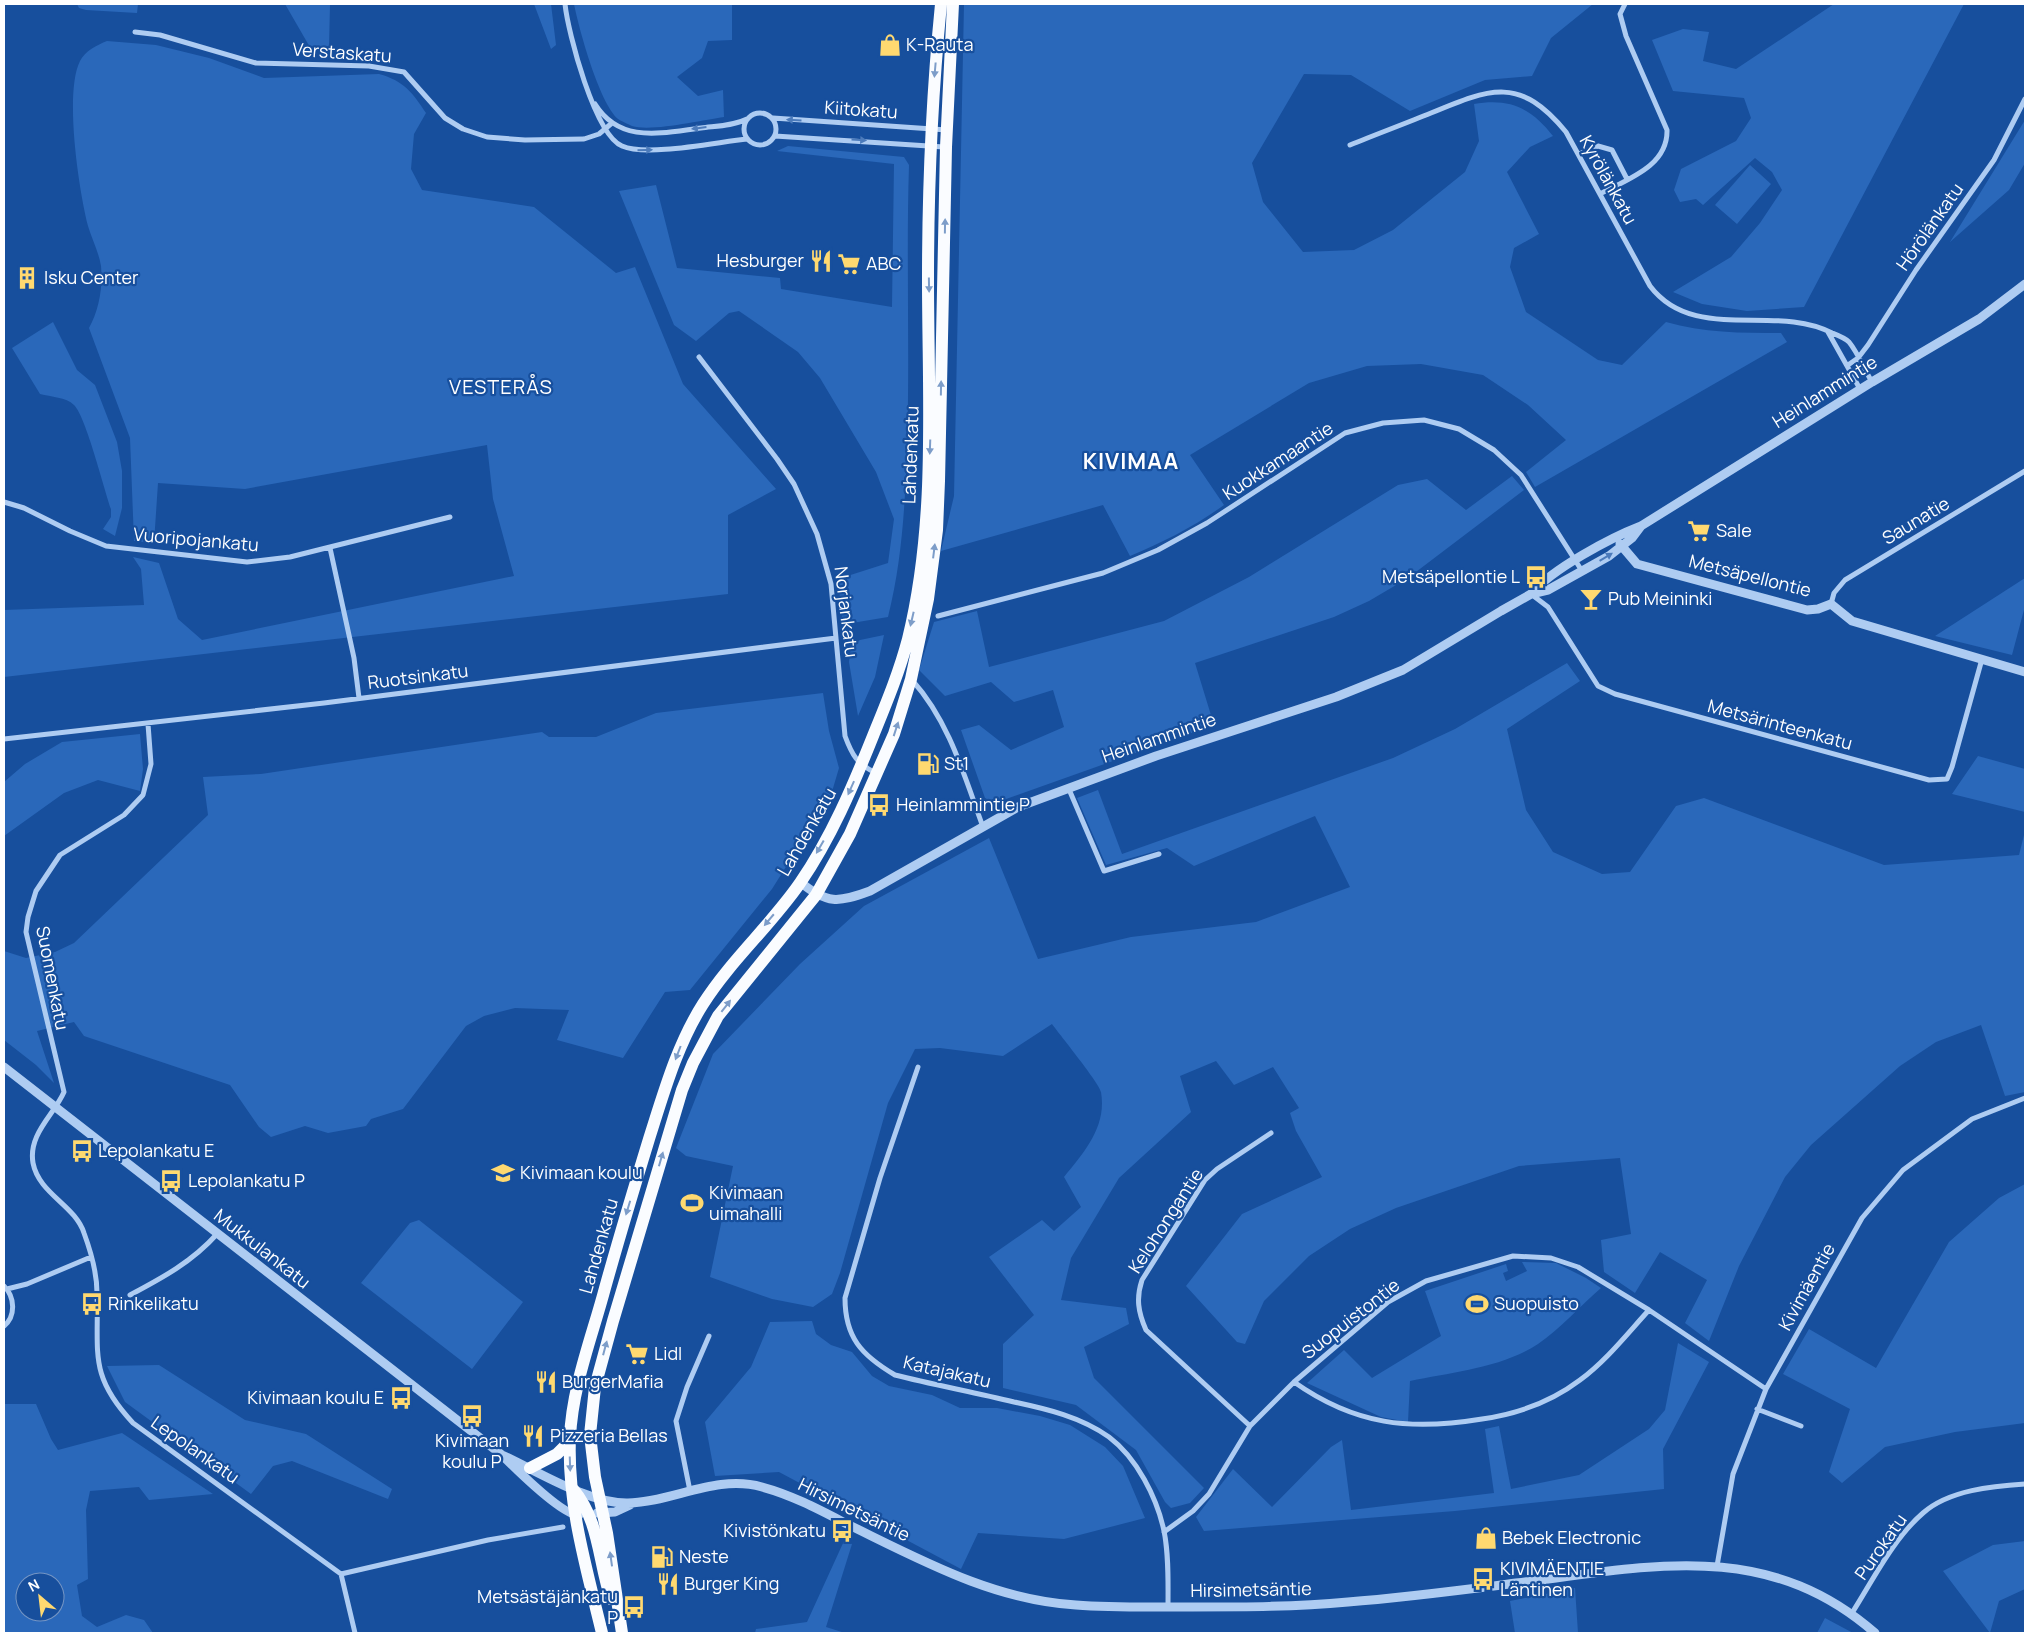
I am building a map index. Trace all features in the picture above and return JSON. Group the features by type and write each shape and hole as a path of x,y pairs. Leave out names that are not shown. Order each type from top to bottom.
{"main road":[{"name":"Lahdenkatu","path":"621,1629 604,1579 596,1513 599,1500 590,1435 595,1387 682,1090 693,1063 718,1016 816,895 850,834 894,734 911,679 922,632 930,444 928,280 931,129 941,4"},
{"name":"Lahdenkatu","path":"602,1633 571,1488 570,1441 574,1398 649,1140 684,1037 705,1000 800,882 840,812 861,766 896,678 907,640 923,598 937,530 946,147 953,4"},
{"path":"530,1468 557,1454 570,1441"},
{"path":"571,1488 596,1513"}],"street":[{"path":"565,4 581,70 604,130 614,142 638,150 747,138"},
{"path":"1600,194 1650,166 1661,155 1667,143 1667,130 1626,36 1620,14 1625,4"},
{"name":"Verstaskatu","path":"135,32 160,35 256,63 369,66 404,72 445,118 463,129 487,137 571,141 593,136 612,123"},
{"name":"Kyrölänkatu","path":"1350,145 1471,96 1487,92 1513,93 1533,101 1555,120 1579,154 1650,286 1660,300 1688,315 1697,317 1801,323 1826,330 1848,340 1872,382"},
{"path":"591,97 601,112 612,123 623,130 643,134 732,124 760,113 773,118 777,127 776,136 768,144 754,144 747,138 744,129 747,119"},
{"name":"Hörölänkatu","path":"1848,365 1858,358 1916,270 1994,160 2025,99"},
{"name":"Kiitokatu","path":"773,118 948,130"},
{"name":"Kiitokatu","path":"776,136 946,147"},
{"path":"1579,154 1598,146 1612,150 1627,179"},
{"name":"Heinlammintie","path":"1531,594 1541,583 1576,561 1615,538 1641,526 1860,389 1979,319 2025,284"},
{"path":"1826,330 1848,365 1860,389"},
{"name":"Norjankatu","path":"699,357 777,459 794,484 806,510 824,556 831,584 844,736 850,751 861,766 876,774"},
{"name":"Kuokkamaantie","path":"938,616 1102,573 1158,550 1207,523 1345,433 1383,423 1424,420 1459,429 1494,450 1521,475 1582,571"},
{"name":"Saunatie","path":"1832,604 1834,593 1845,580 2025,471"},
{"name":"Vuoripojankatu","path":"4,502 24,508 70,531 106,546 247,562 290,558 450,517"},
{"name":"Heinlammintie","path":"800,882 816,895 827,900 838,900 870,891 1018,807 1068,787 1336,697 1388,677 1531,594 1548,590 1582,571 1622,547 1641,526"},
{"name":"Metsäpellontie","path":"1615,538 1638,564 1647,567 1807,610 1818,609 1832,604 1852,621 2025,672"},
{"path":"330,548 354,658 359,698"},
{"name":"Metsärinteenkatu","path":"1531,594 1548,607 1598,686 1614,694 1929,780 1947,778 1952,768 1982,659"},
{"name":"Ruotsinkatu","path":"4,739 148,724 836,638"},
{"path":"911,679 925,694 946,729 983,827"},
{"name":"Suomenkatu","path":"55,1107 64,1092 50,1038 26,924 36,891 60,856 124,815 143,795 152,764 148,724"},
{"path":"1068,787 1104,871 1159,854"},
{"name":"Mukkulankatu","path":"4,1066 502,1455 566,1511 576,1516"},
{"name":"Katajakatu","path":"918,1067 853,1266 845,1298 845,1317 850,1333 858,1346 878,1365 895,1375 1044,1408 1077,1420 1108,1437 1130,1458 1145,1481 1157,1506 1164,1532 1168,1607"},
{"name":"Kivimäentie","path":"1717,1566 1733,1474 1766,1389 1862,1218 1903,1170 1972,1119 2025,1098"},
{"name":"Lepolankatu","path":"55,1107 38,1133 32,1152 33,1164 45,1188 83,1230 91,1256 97,1291 96,1351 107,1388 118,1406 133,1423 341,1574"},
{"name":"Kelohongantie","path":"1250,1426 1146,1330 1139,1314 1138,1294 1142,1280 1205,1180 1217,1168 1271,1134"},
{"path":"130,1295 175,1271 201,1252 217,1234"},
{"path":"4,1326 12,1316 13,1304 5,1288 26,1284 91,1256"},
{"name":"Suopuistontie","path":"1164,1532 1193,1511 1209,1494 1250,1426 1294,1382 1375,1313 1404,1292 1426,1282 1513,1256 1551,1258 1578,1267 1649,1310 1766,1389"},
{"path":"1294,1382 1316,1398 1347,1411 1384,1422 1415,1426 1450,1425 1490,1418 1526,1410 1580,1381 1649,1310"},
{"path":"690,1491 676,1421 687,1387 709,1336"},
{"path":"1758,1410 1801,1426"},
{"name":"Mukkulankatu","path":"502,1455 599,1500"},
{"name":"Hirsimetsäntie","path":"576,1516 615,1512 635,1503 712,1485 732,1483 758,1486 798,1500 916,1558 979,1586 1028,1600 1074,1605 1283,1608 1464,1590 1662,1565 1717,1566 1742,1569 1797,1585 1852,1613 1875,1633"},
{"name":"Purokatu","path":"1852,1613 1900,1537 1924,1512 1956,1495 1988,1487 2025,1484"},
{"name":"Hirsimetsäntie","path":"599,1500 635,1503"},
{"path":"355,1633 341,1574 488,1540 563,1527"}],"shaded area":[{"path":"77,4 138,4 137,13 86,10 79,8"},
{"path":"285,4 337,4 330,5 329,47 311,49"},
{"path":"534,4 551,4 556,45 551,49"},
{"path":"574,4 732,4 732,40 708,41 702,58 677,77 698,96 723,90 724,117 652,128 632,126 618,119 611,110 597,82 585,47"},
{"path":"964,4 1593,4 1551,38 1532,76 1485,80 1410,111 1351,75 1304,74 1252,163 1263,202 1303,252 1354,250 1393,230 1465,172 1479,141 1474,104 1509,104 1528,112 1545,126 1553,136 1530,147 1507,172 1539,234 1514,248 1510,267 1526,312 1598,360 1622,365 1666,322 1708,330 1781,333 1787,342 1535,487 1526,472 1566,440 1528,405 1483,375 1421,364 1367,366 1309,383 1190,455 1224,505 1190,527 1142,551 1130,556 1103,505 941,551 954,496"},
{"path":"1834,4 1964,4 1804,307 1747,311 1702,304 1673,292 1731,257 1760,223 1782,190 1772,172 1755,158 1703,205 1696,199 1680,202 1674,190 1681,169 1736,141 1751,118 1744,98 1673,91 1652,40 1683,29 1709,32 1703,61 1736,69"},
{"path":"107,41 156,45 209,58 264,78 379,74 388,77 407,88 426,113 414,134 411,169 422,190 534,207 616,273 635,267 683,384 776,489 728,515 728,594 4,677 4,610 144,605 141,569 133,557 159,563 178,619 202,640 514,576 493,499 487,445 245,489 158,483 154,543 134,541 130,438 89,328 100,298 101,266 84,210 77,167 73,118 75,76 80,61 88,51"},
{"path":"2025,120 2025,163 2009,190 1950,242"},
{"path":"788,146 904,157 909,165 906,470 900,554 888,617 852,623 842,617 838,579 888,563 894,519 876,472 820,378 798,352 739,311 729,313 696,341 674,325 619,191 656,185 677,268 780,278 781,289 892,307 894,164 777,151"},
{"path":"1750,165 1771,184 1737,224 1715,205"},
{"path":"53,322 77,370 95,385 117,442 122,471 122,508 115,536 103,529 111,517 111,509 79,412 67,400 40,394 12,348"},
{"path":"1512,476 1524,490 1408,578 1369,601 1334,617 1195,663 1214,725 995,803 985,798 961,730 979,725 1011,750 1064,727 1053,690 1014,702 991,682 945,696 919,670 934,622 977,611 989,667 1164,621 1249,577 1398,485 1427,479 1466,510"},
{"path":"2025,578 2025,606 2012,655 1935,636"},
{"path":"884,635 875,677 858,716 849,662 851,646 860,640"},
{"path":"1567,663 1580,681 1507,729 1526,810 1553,852 1602,874 1630,872 1676,806 1704,798 1884,865 2019,855 2025,831 2025,1092 2005,1096 1981,1025 1936,1042 1900,1066 1811,1145 1785,1177 1739,1266 1709,1341 1685,1323 1707,1280 1660,1252 1635,1293 1604,1272 1601,1240 1631,1234 1620,1158 1519,1166 1396,1208 1350,1229 1309,1256 1264,1301 1245,1344 1237,1342 1186,1286 1242,1214 1322,1177 1296,1131 1290,1113 1299,1108 1273,1067 1234,1085 1216,1061 1180,1076 1191,1112 1119,1178 1071,1258 1061,1300 1126,1308 1129,1324 1084,1347 1094,1378 1204,1488 1190,1503 1171,1508 1165,1502 1136,1450 1076,1405 1003,1388 1003,1344 1034,1315 989,1257 1042,1220 1054,1231 1081,1207 1064,1177 1086,1148 1101,1117 1102,1105 1099,1087 1052,1024 1003,1056 940,1048 915,1049 888,1103 840,1273 832,1294 813,1307 772,1299 710,1277 733,1166 686,1156 676,1148 713,1054 800,964 864,906 989,838 1038,959 1131,937 1256,922 1350,887 1315,816 1194,866 1167,848 1106,865 1077,798 1098,790 1122,854 1393,758 1455,729"},
{"path":"823,693 829,731 839,768 831,795 772,889 690,990 665,992 623,1058 557,1040 569,1010 515,1008 484,1016 466,1026 403,1109 371,1119 366,1126 328,1133 305,1126 271,1137 259,1127 230,1085 84,1036 74,1022 37,1031 54,1083 36,1065 4,1040 4,951 26,958 55,952 74,943 208,815 203,777 261,774 542,732 549,737 596,737 656,713"},
{"path":"140,734 143,769 140,791 98,780 64,793 4,836 4,782 25,764 62,742"},
{"path":"1978,756 2025,769 2025,812 1952,794"},
{"path":"2025,1184 2025,1423 1955,1432 1885,1447 1842,1483 1829,1472 1850,1409 1783,1374 1809,1329 1876,1368 1949,1242 1999,1198"},
{"path":"419,1220 523,1302 472,1369 361,1283 410,1223"},
{"path":"1522,1262 1556,1263 1601,1288 1554,1331 1524,1352 1492,1364 1410,1381 1408,1422 1381,1417 1307,1383 1344,1350 1372,1378 1441,1336 1425,1291 1506,1264 1508,1271 1503,1273 1506,1281 1527,1271"},
{"path":"812,1321 816,1334 831,1345 852,1352 872,1376 889,1386 932,1395 960,1408 997,1408 1040,1416 1070,1425 1105,1447 1123,1466 1145,1518 1064,1539 978,1533 961,1569 779,1472 715,1476 705,1422 751,1367 770,1322"},
{"path":"1678,1343 1709,1362 1663,1449 1664,1489 1455,1511 1204,1531 1196,1517 1233,1469 1272,1507 1331,1447 1342,1440 1351,1510 1494,1493 1485,1429 1499,1426 1511,1489 1579,1475 1649,1429 1665,1410"},
{"path":"159,1365 245,1420 306,1434 392,1489 388,1499 292,1461 273,1466 251,1494 125,1402 107,1366"},
{"path":"4,1404 36,1404 51,1439 58,1450 122,1433 213,1494 149,1500 139,1487 90,1491 86,1510 88,1579 77,1585 82,1616 97,1627 126,1615 144,1620 153,1633 4,1633"},
{"path":"844,1541 852,1544 826,1627 845,1633 755,1633 756,1629 807,1622"},
{"path":"2025,1541 2025,1589 1999,1601 1990,1633 1943,1571 1993,1545"},
{"path":"1575,1588 1578,1633 1515,1633 1510,1601"},
{"path":"1825,1618 1853,1633 1817,1633"}],"place":[{"name":"K-Rauta","path":"890,45"},
{"name":"Hesburger","path":"821,261"},
{"name":"ABC","path":"849,264"},
{"name":"Isku Center","path":"27,278"},
{"name":"Sale","path":"1699,531"},
{"name":"Metsäpellontie L","path":"1536,577"},
{"name":"Pub Meininki","path":"1591,599"},
{"name":"St1","path":"928,764"},
{"name":"Heinlammintie P","path":"879,805"},
{"name":"Lepolankatu E","path":"82,1151"},
{"name":"Kivimaan koulu","path":"503,1173"},
{"name":"Lepolankatu P","path":"171,1181"},
{"name":"Kivimaan uimahalli","path":"692,1203"},
{"name":"Rinkelikatu","path":"92,1304"},
{"name":"Suopuisto","path":"1477,1304"},
{"name":"Lidl","path":"637,1354"},
{"name":"BurgerMafia","path":"546,1382"},
{"name":"Kivimaan koulu E","path":"401,1398"},
{"name":"Kivimaan koulu P","path":"472,1416"},
{"name":"Pizzeria Bellas","path":"533,1436"},
{"name":"Kivistönkatu","path":"842,1531"},
{"name":"Bebek Electronic","path":"1486,1538"},
{"name":"Neste","path":"662,1557"},
{"name":"KIVIMÄENTIE Läntinen","path":"1483,1579"},
{"name":"Burger King","path":"668,1584"},
{"name":"Metsästäjänkatu P","path":"634,1607"}],"district":[{"name":"VESTERÅS","path":"501,387"},
{"name":"KIVIMAA","path":"1131,461"}]}
